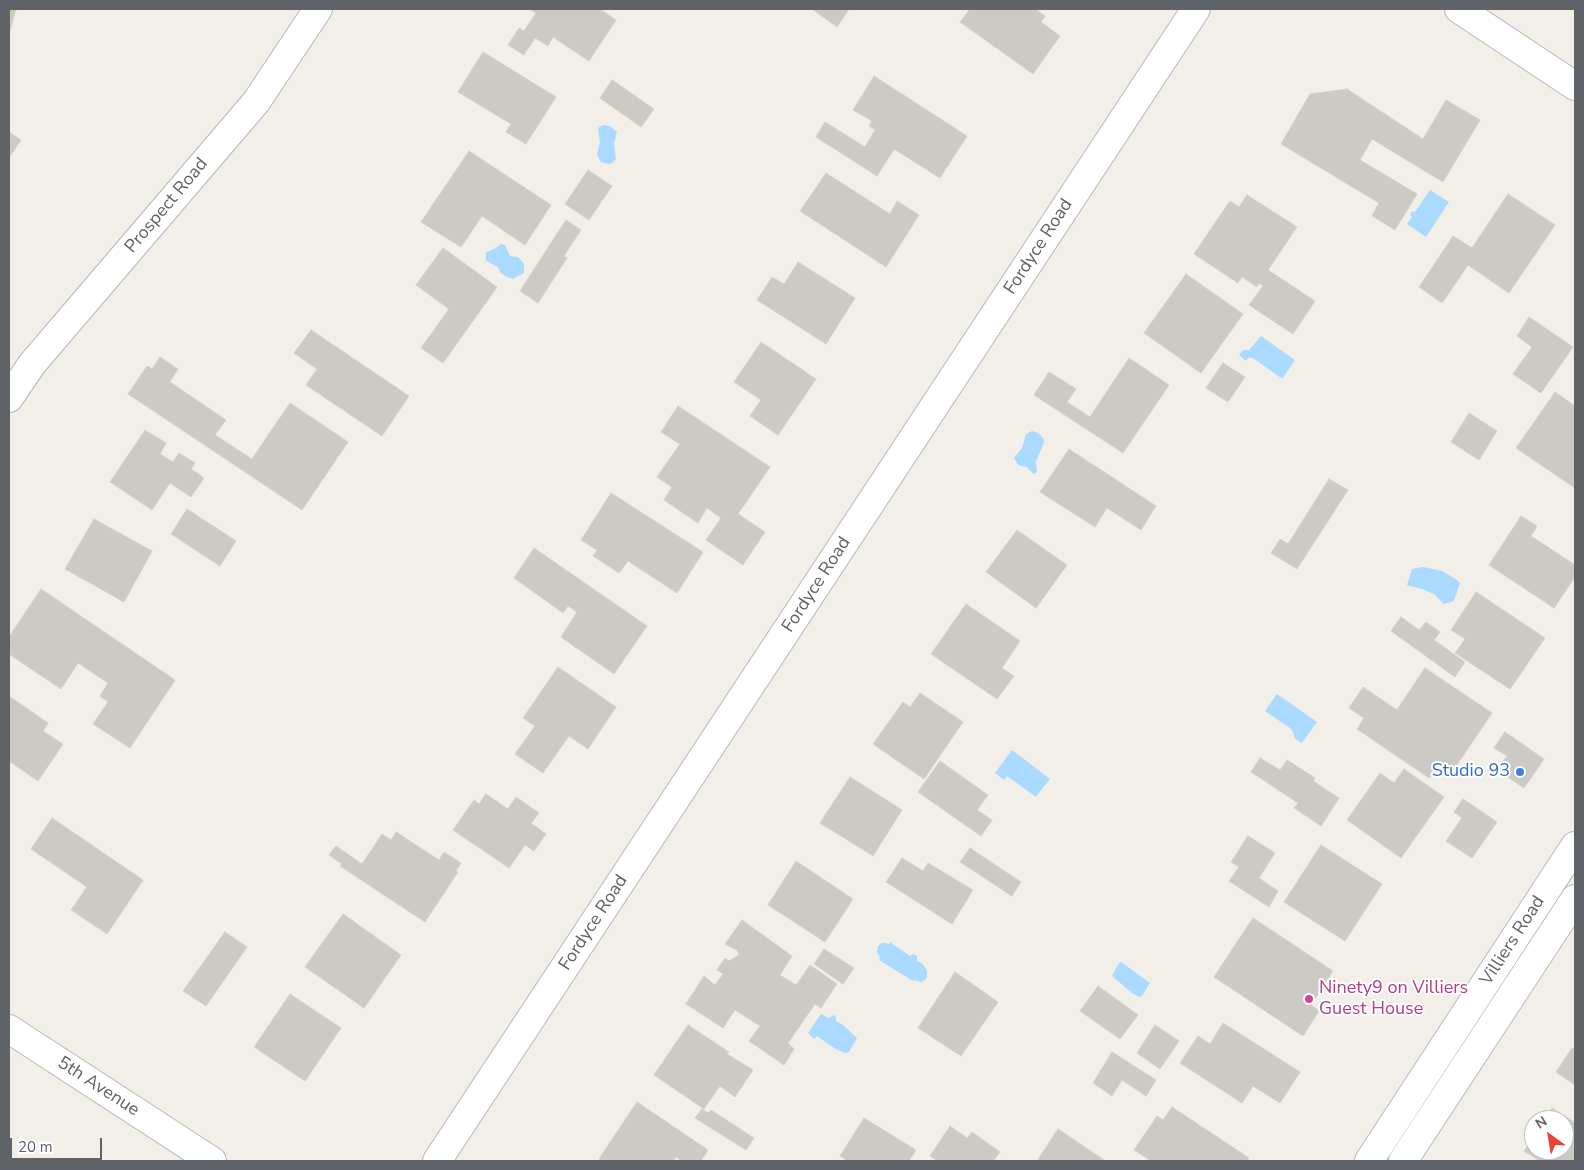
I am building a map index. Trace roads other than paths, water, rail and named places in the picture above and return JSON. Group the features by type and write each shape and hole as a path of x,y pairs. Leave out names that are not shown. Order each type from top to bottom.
{"street":[{"name":"Prospect Road","path":"9,398 32,364 256,102 318,9"},
{"name":"Fordyce Road","path":"437,1161 1196,9"},
{"path":"1459,9 1575,86"},
{"name":"Villiers Road","path":"1369,1161 1575,846"},
{"name":"Villiers Road","path":"1403,1161 1575,899"},
{"path":"1470,1008 1495,1021"},
{"name":"5th Avenue","path":"9,1029 212,1161"}],"water":[{"path":"603,125 610,126 617,132 614,143 616,159 608,164 601,162 597,155 600,142 598,128"},
{"path":"1430,190 1449,202 1426,237 1407,224 1412,217 1410,215 1412,211 1415,212"},
{"path":"501,244 505,245 510,256 518,257 524,264 524,273 513,279 505,276 498,267 486,261 486,252"},
{"path":"1261,336 1295,360 1283,378 1253,358 1248,358 1246,361 1239,355 1243,350 1249,350"},
{"path":"1032,431 1039,433 1044,440 1036,461 1037,472 1034,474 1026,467 1018,465 1014,458 1022,448 1026,434"},
{"path":"1423,567 1442,571 1460,583 1454,601 1444,604 1434,594 1407,585 1412,569"},
{"path":"1277,694 1317,722 1302,743 1295,739 1290,728 1265,711"},
{"path":"1012,750 1050,779 1036,797 1007,776 1004,780 995,773"},
{"path":"890,942 910,956 913,954 917,956 917,961 923,964 927,971 925,980 921,982 913,981 879,960 878,946 882,943 889,944"},
{"path":"1121,962 1150,983 1142,996 1139,997 1132,993 1112,976"},
{"path":"821,1014 829,1018 834,1015 836,1021 857,1038 849,1052 845,1053 834,1048 817,1036 814,1039 808,1033"}],"place":[{"name":"Studio 93","path":"1520,772"},
{"name":"Ninety9 on Villiers Guest House","path":"1309,999"}]}
